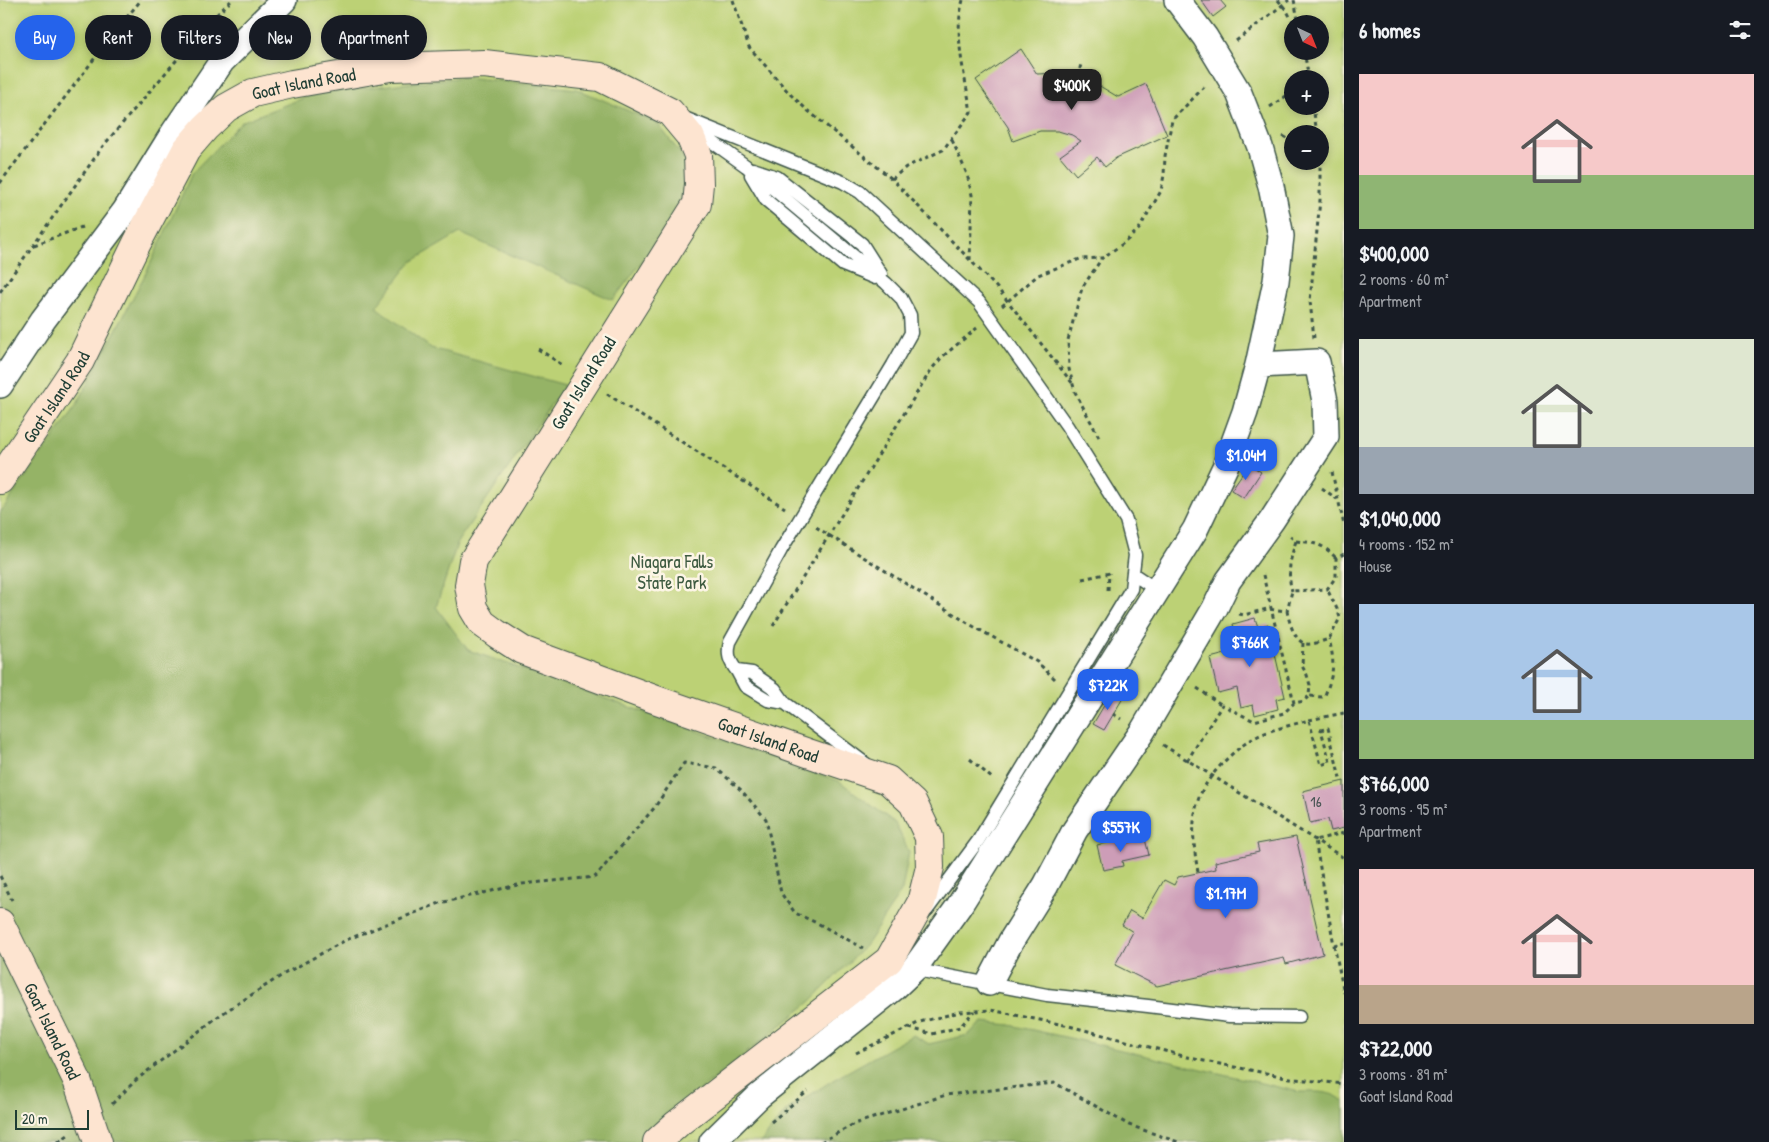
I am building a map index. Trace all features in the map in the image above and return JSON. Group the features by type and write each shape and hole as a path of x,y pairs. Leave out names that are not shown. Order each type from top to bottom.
{"street":[{"path":"0,385 43,320 124,211 222,61 284,0"},
{"path":"712,1142 759,1096 894,988 913,970 995,852 1195,530 1225,467 1245,412 1258,365 1276,281 1281,236 1271,186 1260,147 1239,93 1205,37 1177,0"},
{"name":"Goat Island Road","path":"0,480 80,360 137,243 186,150 226,108 253,93 292,84 390,67 484,64 600,77 670,112 690,136 698,154 699,184 697,204 473,561 469,585 473,608 482,623 522,650 663,702 888,780 913,803 929,837 930,867 921,903 889,960 677,1124 657,1142"},
{"path":"989,983 1011,941 1046,885 1075,830 1142,732 1215,608 1228,581 1272,520 1326,437 1325,401 1317,362 1258,365"},
{"name":"Goat Island Road","path":"0,923 77,1080 94,1130"}],"lane":[{"path":"670,112 746,166 886,283 901,298 910,315 911,333 781,550 730,642 728,652 731,664 737,670 752,674 775,689 785,703 888,780"},
{"path":"670,112 843,182 860,192 979,302 1066,426 1126,520 1135,554 1131,589 978,841 889,960 913,970 1047,995 1229,1016 1300,1017"},
{"path":"1133,574 1157,590"}],"path":[{"path":"0,183 112,34 141,0"},
{"path":"0,292 103,146 210,21 232,0"},
{"path":"733,0 748,48 801,104 892,179 1008,301 1073,384"},
{"path":"892,179 906,167 944,150 971,112 959,40 959,14 962,0"},
{"path":"1278,0 1288,15"},
{"path":"1102,443 1075,392 1069,369 1068,340 1082,288 1102,258 1124,243 1139,229 1161,191 1172,120 1204,88 1232,45 1289,0"},
{"path":"1294,0 1297,15"},
{"path":"1078,77 1081,64"},
{"path":"951,139 967,174 972,195 970,261"},
{"path":"1317,362 1310,301 1320,200 1320,170"},
{"path":"773,626 931,370 942,357 1038,275 1080,259 1102,258"},
{"path":"538,349 585,380"},
{"path":"619,401 786,508"},
{"path":"1326,437 1335,490 1344,525"},
{"path":"1272,520 1296,541 1319,544 1326,547 1336,558 1336,577 1326,588 1292,591"},
{"path":"817,528 971,625 1037,662 1063,684"},
{"path":"1296,541 1290,561 1289,578 1292,591 1287,611 1289,622 1303,643 1308,644 1329,640"},
{"path":"1255,544 1294,703"},
{"path":"1336,558 1344,554"},
{"path":"1309,696 1322,697 1325,695 1330,683 1334,659 1329,640 1342,618 1326,588"},
{"path":"1272,609 1287,611"},
{"path":"1176,673 1222,705 1254,720 1284,713 1294,703 1304,701 1309,696 1310,684 1308,675 1302,666 1303,643"},
{"path":"1187,760 1222,705"},
{"path":"1198,872 1193,828 1197,802 1212,776 1230,756 1258,736 1309,720 1344,713"},
{"path":"1113,714 1344,858"},
{"path":"1309,720 1321,765 1330,762 1321,730 1328,728 1341,782"},
{"path":"970,759 999,785"},
{"path":"58,1142 94,1130 103,1112 136,1080 220,1015 284,974 346,940 440,903 522,884 595,877 655,807 684,763 716,768 741,790 766,818 781,893 795,912 889,960"},
{"path":"1315,840 1344,833"},
{"path":"1315,840 1344,993"},
{"path":"1334,946 1344,943"},
{"path":"851,1057 859,1051 920,1022 960,1012 991,1010 1069,1026 1199,1060 1286,1078 1344,1084"},
{"path":"908,1027 932,1034 960,1027 974,1011"},
{"path":"821,1142 854,1124 946,1095 1055,1083 1129,1126 1178,1142"},
{"path":"769,1124 813,1088"}],"green space":[{"name":"Niagara Falls State Park","path":"0,0 1344,0 1344,1142 0,1142"},
{"path":"464,77 577,89 657,123 686,161 681,210 613,300 460,233 411,262 376,307 431,348 565,385 458,541 436,607 468,650 839,781 895,823 909,852 902,890 866,945 811,1001 636,1142 0,1142 0,513 76,406 148,269 192,173 241,122 316,93"},
{"path":"982,1022 1010,1025 1083,1041 1299,1092 1323,1092 1334,1095 1344,1102 1344,1142 761,1142 787,1110 833,1080 913,1035 929,1044 968,1035"}],"building":[{"path":"1201,0 1220,0 1226,7 1213,17"},
{"path":"1021,49 1037,74 1060,73 1078,77 1093,82 1118,97 1146,84 1167,135 1116,158 1105,167 1097,157 1076,175 1060,156 1081,141 1072,135 1058,131 1040,131 1013,141 1008,127 976,80"},
{"path":"1249,464 1261,472 1244,498 1231,490"},
{"path":"1255,618 1258,627 1268,624 1285,697 1276,699 1278,709 1255,715 1253,705 1241,708 1237,688 1218,693 1210,658 1229,653 1225,636 1235,633 1233,624"},
{"path":"1112,692 1123,698 1104,730 1093,724"},
{"path":"1344,781 1344,828 1331,831 1328,819 1310,823 1303,791"},
{"path":"1296,837 1323,954 1286,964 1284,958 1157,986 1115,965 1133,932 1122,925 1130,911 1142,918 1164,880 1174,885 1178,877 1216,869 1215,862 1259,852 1257,844"},
{"path":"1145,839 1149,855 1122,861 1123,866 1103,870 1097,845 1118,840 1118,845"}]}
